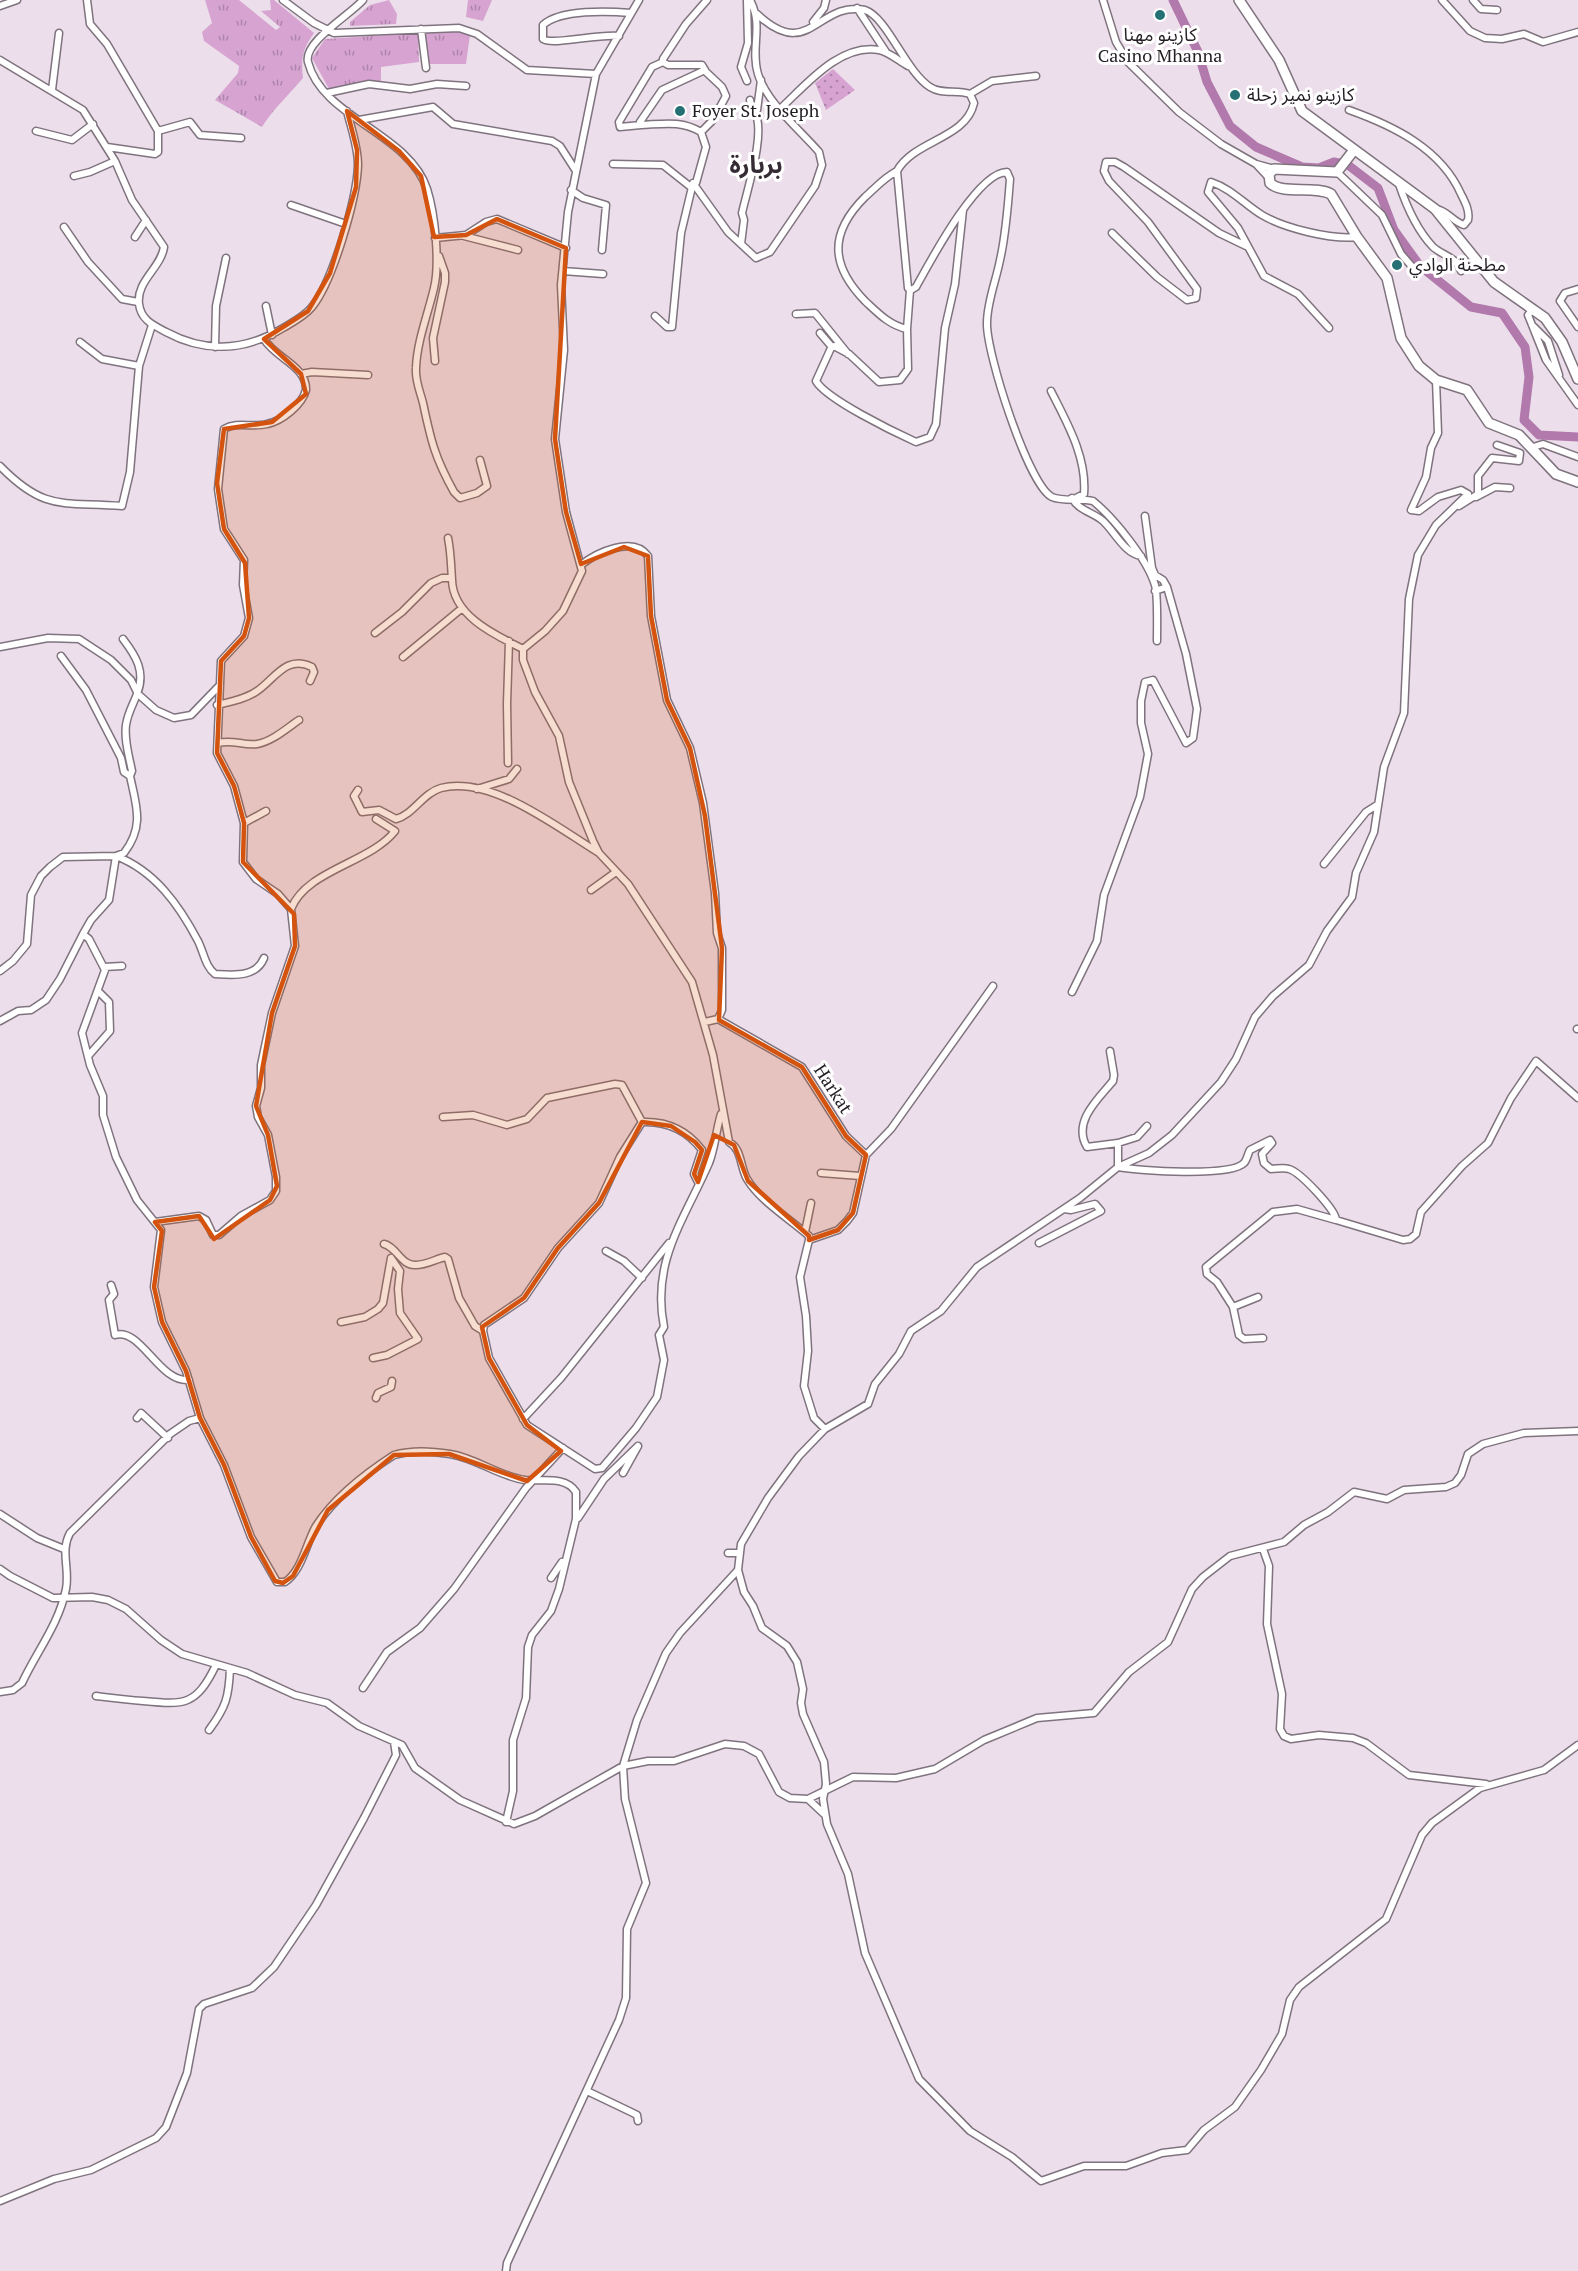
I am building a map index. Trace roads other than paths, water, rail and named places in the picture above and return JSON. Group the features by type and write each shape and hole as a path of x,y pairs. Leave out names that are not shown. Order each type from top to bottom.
{"street":[{"path":"0,6 17,0"},
{"path":"87,0 90,24 107,44 158,131 158,152 155,154 108,147"},
{"path":"283,0 327,31 351,34 422,28 459,28 477,34 527,70 597,74"},
{"path":"363,0 316,40 307,54 311,71 327,93 399,151 421,176 429,196 437,253 437,274 416,360 416,381 432,447 454,492 460,498 477,494 487,486 480,460"},
{"path":"523,649 545,632 566,607 575,591 581,566 566,512 555,453 559,381 564,350 563,271 572,190 597,74 639,0"},
{"path":"701,132 670,122 620,127 619,122 652,67 663,62 667,50 707,0"},
{"path":"749,0 757,14 768,24 785,33 796,33 836,10 846,7 870,12 879,21 911,68 932,89 970,94 992,81 1036,76"},
{"path":"747,81 741,67 748,43 749,0"},
{"path":"810,25 824,8 826,0"},
{"path":"1103,0 1116,42 1128,62 1179,112 1221,144 1271,173 1339,169 1354,150"},
{"path":"1239,0 1279,60 1302,111 1435,208 1494,282 1545,318 1562,342 1578,377"},
{"path":"1442,0 1470,31 1485,38 1509,38 1524,34 1543,42 1578,32"},
{"path":"1473,0 1481,9 1497,10"},
{"path":"857,8 886,53"},
{"path":"619,36 584,36 551,43 543,39 542,32 547,21 569,16 600,11 632,13"},
{"path":"613,165 663,165 694,186 728,231 756,258 770,252 808,197 820,174 822,158 761,80 756,62 757,14"},
{"path":"422,28 426,68"},
{"path":"52,90 59,33"},
{"path":"781,108 837,59 864,50 886,53 911,68"},
{"path":"0,60 83,110 108,147 132,200 164,247 142,286 138,302 141,314 152,324 186,342 215,347 264,339 313,306 330,273 356,187 357,150 347,111"},
{"path":"663,62 668,65 703,65 704,70 722,87 726,96 713,120 701,132"},
{"path":"640,125 642,118 662,90 704,70"},
{"path":"754,111 758,108 761,80"},
{"path":"327,93 369,84 410,89 447,84 466,86"},
{"path":"907,329 886,320 857,292 842,271 838,240 848,216 878,185 897,171 910,156 965,122 974,103 970,94"},
{"path":"741,244 742,213 758,135 759,118 750,100"},
{"path":"359,120 433,107 453,124 552,141 560,146 576,171"},
{"path":"1349,110 1391,126 1443,163 1453,175 1463,198 1468,220 1464,225 1460,224 1443,210 1435,208"},
{"path":"158,131 190,122 200,135 241,138"},
{"path":"36,131 72,140 93,124"},
{"path":"655,316 667,327 672,327 681,233 706,147 701,132"},
{"path":"74,176 115,161"},
{"path":"1112,233 1157,277 1187,300 1196,298 1197,289 1170,250 1109,181 1104,171 1106,162 1115,162 1124,167 1219,233 1246,246"},
{"path":"1339,169 1382,215 1401,254 1415,270"},
{"path":"796,314 815,313 849,354 879,382 900,380 908,369 907,329 910,290 897,171"},
{"path":"910,290 916,287 964,206 984,183 995,175 1007,172 1010,176 1004,242 988,311 989,347 1023,451 1051,496 1093,501 1106,515 1114,519 1141,556 1155,585 1157,641"},
{"path":"1271,173 1271,185 1279,188 1310,189 1331,194 1357,237 1387,278 1404,345 1422,370 1436,380 1467,390 1489,423 1518,435 1556,474 1578,482"},
{"path":"1398,180 1419,228 1433,247 1454,261 1461,271"},
{"path":"1329,328 1298,294 1264,276 1238,228 1208,192 1211,182 1225,188 1260,214 1295,230 1343,238 1357,237"},
{"path":"572,190 583,198 606,205 602,250"},
{"path":"291,205 345,224"},
{"path":"832,347 816,379 820,386 884,427 916,442 930,437 938,408 945,328 955,284 964,206"},
{"path":"435,238 462,235 497,219 566,248"},
{"path":"135,237 146,220"},
{"path":"64,227 88,262 122,299 138,302"},
{"path":"462,235 518,250"},
{"path":"435,361 433,338 445,273 437,253"},
{"path":"215,347 216,306 226,258"},
{"path":"563,271 603,274"},
{"path":"1578,289 1565,293 1560,301 1578,327"},
{"path":"266,306 272,335"},
{"path":"1532,310 1528,315 1546,360 1578,405"},
{"path":"0,466 22,485 56,503 122,506 130,472 139,366 143,346 152,324"},
{"path":"820,333 832,347 849,354"},
{"path":"155,1222 199,1216 206,1220 211,1231 216,1235 274,1196 277,1186 268,1136 258,1117 256,1106 261,1088 261,1065 272,1013 296,946 291,909 246,868 242,850 244,823 234,786 217,753 219,743 217,705 221,692 221,661 242,640 249,618 243,585 244,560 224,529 218,489 224,429 232,425 267,424 290,411 306,394 306,382 301,374 269,348 264,339"},
{"path":"80,342 102,358 139,366"},
{"path":"301,374 312,372 368,375"},
{"path":"1436,380 1438,433 1431,448 1426,477 1411,508 1415,512 1419,511 1438,497 1461,490 1467,492 1467,496 1424,542 1414,570 1409,599 1404,713 1384,767 1374,832 1356,873 1352,897 1327,931 1309,965 1273,996 1256,1017 1236,1059 1205,1102 1157,1148 1118,1167 1063,1209 977,1267 941,1311 911,1331 899,1354 875,1384 868,1404 825,1430 799,1456 768,1498 743,1539 738,1570 744,1592 762,1628 787,1646 797,1662 803,1689 801,1708 807,1726 823,1756 825,1790 823,1799 826,1817 848,1874 865,1953 919,2079 970,2131 1012,2157 1041,2181 1084,2166 1126,2166 1162,2153 1184,2151 1210,2125 1232,2110 1278,2041 1290,2000 1299,1987 1381,1925 1393,1906 1426,1829 1473,1792 1487,1785 1544,1770 1578,1745"},
{"path":"1051,391 1075,439 1085,480 1084,494 1074,498"},
{"path":"1530,448 1542,444 1578,457"},
{"path":"1475,497 1479,489 1478,476 1492,458 1519,461 1520,453 1497,445"},
{"path":"1454,508 1495,487 1510,488"},
{"path":"1074,498 1082,509 1103,520 1132,555 1141,556"},
{"path":"1072,992 1097,941 1104,895 1140,797 1148,754 1141,723 1140,701 1145,682 1153,680 1186,743 1193,738 1197,709 1186,654 1167,587 1163,580 1155,575 1152,568 1145,516"},
{"path":"448,538 453,567 452,578 461,609 523,649"},
{"path":"581,566 597,554 624,547 641,550 648,556 651,616 667,700 690,748 705,816 717,933 722,948 722,1010 718,1019 705,1022"},
{"path":"375,633 402,612 431,583 442,578 452,578"},
{"path":"1155,591 1167,587"},
{"path":"403,657 461,609"},
{"path":"0,646 48,638 78,639 111,660 131,680 138,693 163,714 179,718 191,715 220,685"},
{"path":"0,1021 18,1011 30,1010 49,996 91,920 109,900 116,856 128,848 138,820 125,729 130,706 138,693 140,663 123,639"},
{"path":"508,763 509,642"},
{"path":"523,649 523,660 535,692 559,736 573,795 600,853 628,884 688,974 705,1022 729,1142 735,1145 748,1181 809,1236 800,1277 805,1302 808,1351 804,1386 813,1415 825,1430"},
{"path":"61,656 86,690 121,759 124,772 130,776"},
{"path":"217,705 259,691 275,673 289,666 301,663 310,666 314,672 310,681"},
{"path":"219,743 229,740 260,743 290,728 299,720"},
{"path":"476,790 509,779 517,769"},
{"path":"358,790 354,796 362,812 379,810 396,819 403,817 437,789 450,787 498,794 513,800 600,853"},
{"path":"1324,864 1366,812 1377,805"},
{"path":"244,823 266,811"},
{"path":"291,909 305,890 339,868 373,852 392,835 395,831 376,819"},
{"path":"0,971 13,961 27,944 31,894 41,876 63,857 116,856 138,866 167,892 196,938 208,969 214,974 254,971 260,967 264,958"},
{"path":"591,890 616,872"},
{"path":"83,934 89,939 104,967 105,974 82,1029 103,1096 103,1115 116,1157 136,1200 162,1234 155,1296 165,1329 189,1380 200,1418 224,1465 251,1537 276,1581 281,1583 293,1576 315,1528 328,1510 394,1455 405,1452 449,1454 508,1476 527,1481 534,1479 563,1482 573,1487 578,1500 576,1520 554,1604 532,1635 528,1647 526,1698 513,1740 513,1800 506,1822"},
{"path":"104,967 122,966"},
{"path":"809,1240 838,1230 853,1213 866,1155 891,1129 993,986"},
{"path":"89,1055 110,1031 109,1002 98,991"},
{"name":"Harkat","path":"718,1019 802,1067 846,1136 866,1155"},
{"path":"1110,1051 1113,1081 1087,1113 1083,1136 1088,1147 1118,1143 1137,1137 1147,1125"},
{"path":"1263,1338 1244,1339 1239,1335 1233,1307 1217,1282 1207,1274 1206,1267 1254,1230 1262,1219 1274,1212 1297,1209 1403,1240 1413,1237 1416,1234 1421,1212 1462,1166 1488,1143 1511,1098 1536,1061 1578,1098"},
{"path":"443,1118 473,1115 507,1125 527,1119 547,1098 615,1084 622,1085 642,1122"},
{"path":"642,1122 620,1157 599,1203 567,1237 524,1298 484,1325 483,1331 484,1346 489,1358 523,1419 537,1434 595,1469 602,1468 636,1428 657,1396 664,1360 659,1335 664,1327 662,1270 673,1238 709,1162 722,1110"},
{"path":"642,1122 671,1126 695,1142 702,1150 694,1174 698,1182"},
{"path":"1118,1167 1168,1172 1231,1169 1244,1162 1250,1150 1270,1140 1272,1143 1262,1154 1264,1163 1271,1169 1288,1169 1300,1175 1331,1207 1336,1214 1336,1220"},
{"path":"1118,1143 1118,1167"},
{"path":"855,1144 876,1144"},
{"path":"821,1173 860,1176"},
{"path":"804,1232 811,1203"},
{"path":"1039,1243 1101,1211 1095,1204 1071,1210 1063,1209"},
{"path":"523,1419 561,1378 673,1238"},
{"path":"373,1358 387,1356 418,1339 400,1312 398,1289 400,1271 391,1258 387,1245 407,1264 416,1265 445,1257 450,1263 459,1298 475,1326 483,1331"},
{"path":"606,1251 624,1261 642,1278"},
{"path":"341,1322 365,1317 383,1303 391,1258"},
{"path":"111,1285 114,1294 110,1300 115,1335 127,1335 171,1375 179,1380 189,1380"},
{"path":"1233,1307 1258,1297"},
{"path":"376,1398 378,1393 391,1387 393,1381"},
{"path":"137,1418 141,1413 168,1438"},
{"path":"0,1692 13,1690 22,1683 48,1637 63,1599 68,1570 64,1549 76,1526 168,1438 189,1421 200,1418"},
{"path":"808,1799 853,1777 901,1778 935,1769 984,1740 1037,1718 1094,1713 1129,1672 1168,1642 1192,1589 1203,1577 1230,1556 1241,1551 1263,1549 1288,1539 1304,1525 1328,1512 1354,1492 1387,1499 1404,1490 1434,1490 1455,1483 1461,1475 1468,1454 1483,1444 1524,1433 1578,1431"},
{"path":"576,1520 604,1479 638,1446 623,1473"},
{"path":"363,1688 387,1652 420,1628 454,1589 534,1479 563,1448"},
{"path":"0,1514 37,1538 64,1549"},
{"path":"1263,1549 1269,1566 1267,1624 1282,1694 1280,1729 1284,1736 1291,1739 1319,1735 1353,1738 1366,1743 1409,1775 1487,1785"},
{"path":"551,1578 566,1553"},
{"path":"728,1553 739,1553"},
{"path":"0,1569 45,1596 63,1599 92,1597 117,1603 177,1651 230,1668 295,1695 327,1703 359,1726 405,1747 412,1764 460,1800 506,1822 520,1823 535,1816 623,1766 645,1762 674,1761 720,1746 737,1744 751,1748 761,1756 778,1792 790,1798 808,1799 817,1805 826,1817"},
{"path":"506,2271 507,2263 587,2091 624,2005 627,1929 646,1883 625,1799 623,1766 637,1720 666,1653 680,1633 738,1570"},
{"path":"96,1696 166,1704 182,1703 207,1683 216,1665"},
{"path":"209,1730 224,1710 229,1697 230,1668"},
{"path":"0,2200 54,2179 91,2170 148,2142 166,2127 187,2073 199,2009 204,2004 252,1988 274,1967 316,1905 374,1798 396,1755 394,1742"},
{"path":"587,2091 637,2115 638,2121"}],"waterway":[{"path":"1173,0 1198,52 1207,82 1230,126 1256,147 1302,167 1319,168 1334,162 1348,165 1378,188 1394,230 1420,266 1471,307 1502,313 1525,347 1529,377 1524,420 1539,435 1578,437"}],"place":[{"name":"كازينو مهنا Casino Mhanna","path":"1160,15"},
{"name":"كازينو نمير زحلة","path":"1235,95"},
{"name":"Foyer St. Joseph","path":"680,111"},
{"name":"مطحنة الوادي","path":"1397,265"}],"district":[{"name":"بربارة","path":"756,165"}]}
